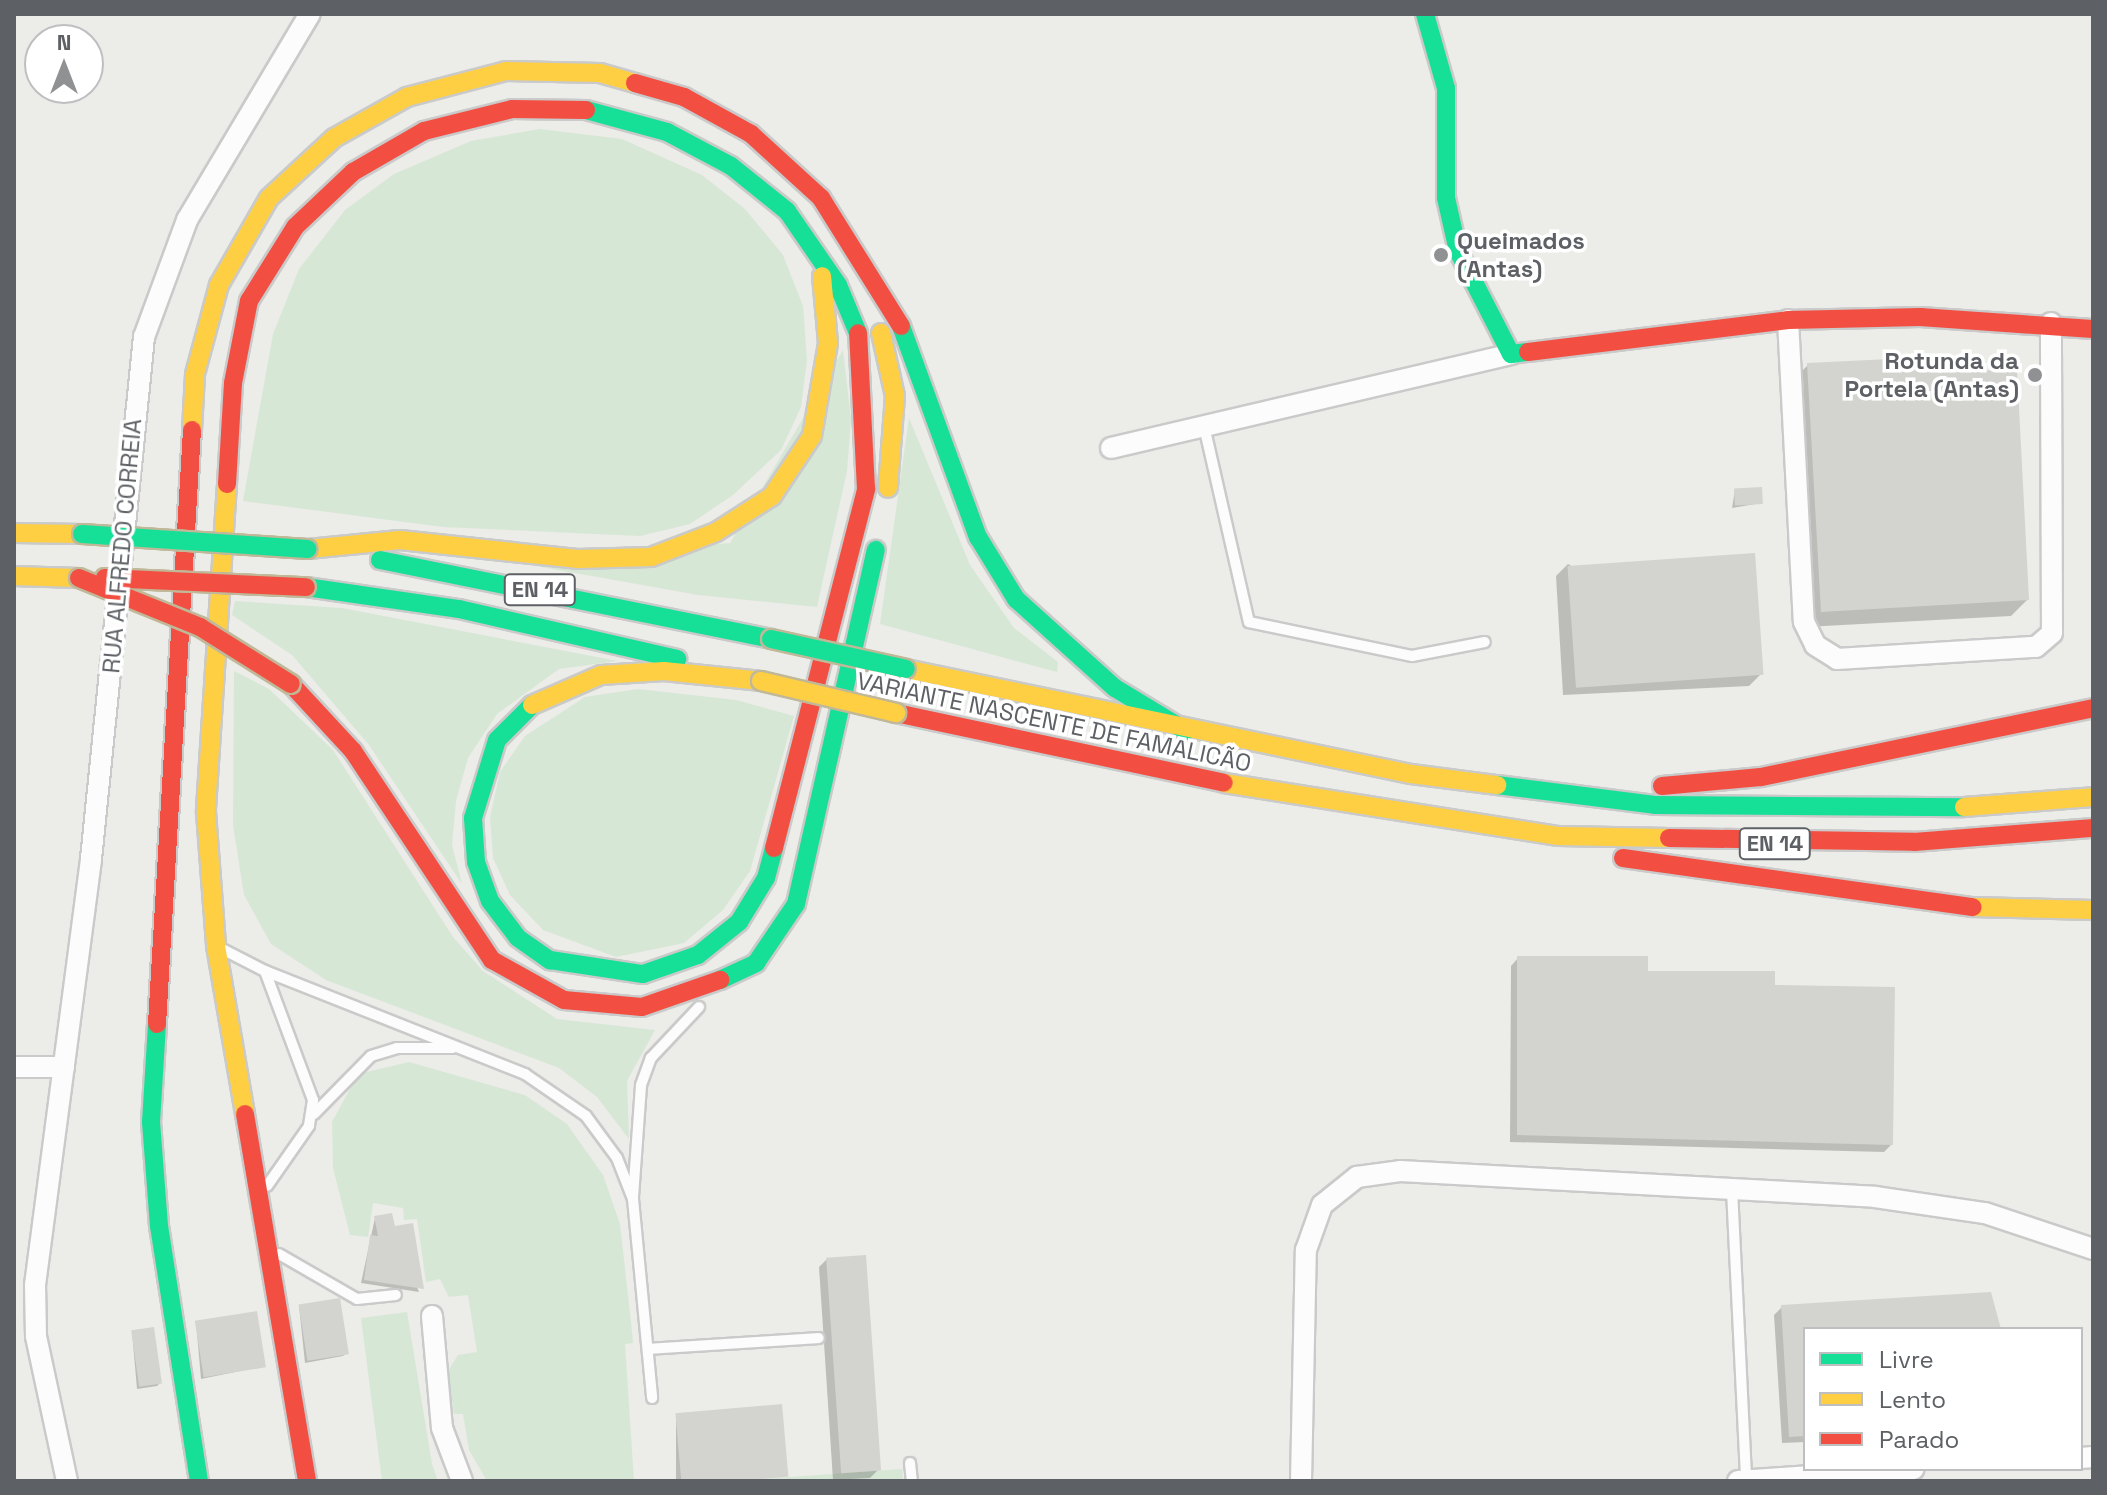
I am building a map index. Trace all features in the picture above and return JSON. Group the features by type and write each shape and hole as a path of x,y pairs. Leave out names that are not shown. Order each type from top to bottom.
{"main road":[{"path":"1425,14 1446,88 1446,198 1458,251 1511,354 1788,320 2051,323 2093,329"},
{"path":"199,1481 153,1181 151,1094 195,374 219,285 269,198 334,138 407,97 506,71 600,73 684,97 751,134 850,234 893,305 978,537 1016,599 1115,688 1186,731"},
{"path":"307,1481 261,1194 216,946 206,812 233,383 249,301 295,227 353,172 424,131 512,109 598,110 667,132 731,166 787,211 818,255 858,331 866,377 866,489 766,878 739,922 698,955 643,974 550,960 518,938 490,901 476,862 473,818 497,740 527,707 564,685 601,675 664,671 761,681"},
{"path":"79,578 200,627 291,684 353,751 468,930 525,982 564,1000 642,1007 686,997 756,963 796,904 809,865 882,523 895,396 850,234"},
{"path":"308,549 400,540 577,559 651,557 716,532 772,496 812,436 828,343 818,255"},
{"name":"VARIANTE NASCENTE DE FAMALICÃO","path":"14,533 82,534 308,549 771,639 1186,731 1533,791 1771,811 1902,812 2093,797"},
{"name":"VARIANTE NASCENTE DE FAMALICÃO","path":"14,576 306,587 549,627 896,713 1247,789 1456,825 1764,844 2093,828"},
{"path":"1533,791 1761,777 2093,708"},
{"path":"1456,825 1885,899 2093,910"}],"street":[{"name":"RUA ALFREDO CORREIA","path":"67,1481 36,1336 35,1285 64,1067 144,337 187,220 310,14"},
{"path":"1788,320 1804,622 1815,645 1837,659 2036,647 2052,633 2051,323"},
{"path":"1111,448 1511,354"},
{"path":"14,1067 64,1067"},
{"path":"1301,1481 1306,1250 1322,1205 1339,1188 1400,1171 1931,1203 2093,1249"},
{"path":"432,1316 442,1428 462,1481"},
{"path":"1738,1481 1883,1471"}],"lane":[{"path":"1204,426 1249,622 1412,656 1485,642"},
{"path":"216,946 265,971 469,1050 573,1104 613,1152 633,1199"},
{"path":"652,1398 633,1199 641,1085 651,1058 694,1010 756,963"},
{"path":"265,971 314,1114"},
{"path":"261,1194 314,1114 371,1056 426,1045 469,1050"},
{"path":"1732,1190 1746,1480"},
{"path":"270,1247 349,1296 396,1295"},
{"path":"648,1349 819,1338"},
{"path":"910,1463 912,1481"}],"green space":[{"path":"540,129 622,139 702,175 745,209 783,255 803,306 807,360 801,407 781,450 733,495 690,524 640,536 443,527 243,501 273,334 299,269 345,210 394,174 471,141"},
{"path":"843,350 851,419 847,471 817,607 698,595 508,561 730,543"},
{"path":"909,418 970,565 1014,628 1058,662 1057,672 880,624"},
{"path":"235,601 342,608 618,661 559,669 497,714 468,758 456,801 452,845 462,884 369,745 292,655 232,615"},
{"path":"234,671 269,689 333,750 453,937 483,971 557,1019 655,1030 627,1081 629,1139 597,1097 559,1068 326,980 271,944 244,895 233,825"},
{"path":"638,689 736,700 794,716 750,871 723,910 684,943 616,957 543,930 510,895 493,858 490,817 500,772 525,736 585,697"},
{"path":"409,1062 525,1095 567,1124 603,1175 620,1224 631,1322 633,1343 625,1344 634,1481 487,1481 469,1450 463,1414 454,1414 448,1371 458,1355 477,1352 468,1295 449,1297 440,1279 426,1282 417,1219 404,1220 403,1208 373,1203 368,1237 350,1235 333,1168 332,1122 358,1074"},
{"path":"407,1312 432,1464 438,1481 382,1481 361,1318"},
{"path":"902,1469 903,1481 732,1481"}],"building":[{"path":"1952,356 1952,372 2017,369 2029,600 1821,612 1807,363"},
{"path":"1762,487 1763,504 1735,505 1734,488"},
{"path":"1755,553 1764,675 1576,688 1567,566"},
{"path":"1517,956 1648,956 1648,971 1775,971 1775,985 1895,987 1893,1145 1517,1135"},
{"path":"392,1213 395,1226 413,1223 424,1289 364,1280 370,1235 378,1236 374,1216"},
{"path":"866,1255 881,1470 841,1473 826,1258"},
{"path":"1991,1292 2000,1327 1803,1327 1803,1436 1789,1437 1781,1305"},
{"path":"340,1298 349,1354 307,1361 299,1305"},
{"path":"257,1311 266,1367 204,1377 195,1321"},
{"path":"154,1327 162,1383 139,1387 131,1330"},
{"path":"782,1404 788,1477 681,1481 675,1413"}],"traffic: fast":[{"path":"1425,14 1446,88 1446,198 1458,251 1511,354 1528,352"},
{"path":"586,110 667,132 731,166 787,211 838,285 858,333"},
{"path":"901,326 978,537 1016,599 1115,688 1186,731"},
{"path":"82,534 308,549"},
{"path":"720,980 756,963 796,904 876,550"},
{"path":"380,560 771,639"},
{"path":"306,587 459,609 677,659"},
{"path":"771,639 906,669"},
{"path":"532,705 497,740 473,818 476,862 490,901 518,938 550,960 643,974 698,955 739,922 766,878 774,848"},
{"path":"1497,785 1655,805 1964,807"},
{"path":"157,1024 151,1122 159,1226 199,1481"}],"traffic: slow":[{"path":"192,430 195,374 219,285 269,198 334,138 407,97 506,71 600,73 635,83"},
{"path":"308,549 400,540 577,559 651,557 716,532 772,496 812,436 828,343 822,276"},
{"path":"881,333 895,396 888,488"},
{"path":"227,484 206,812 216,946 245,1114"},
{"path":"14,533 82,534"},
{"path":"14,576 79,578"},
{"path":"906,669 1411,774 1497,785"},
{"path":"532,705 601,675 664,671 761,681"},
{"path":"761,681 896,713"},
{"path":"1224,783 1559,836 1669,838"},
{"path":"1964,807 2093,797"},
{"path":"1973,907 2093,910"}],"traffic: jam":[{"path":"635,83 684,97 751,134 821,198 901,326"},
{"path":"227,484 233,383 249,301 295,227 353,172 424,131 512,109 586,110"},
{"path":"1528,352 1788,320 1920,317 2093,329"},
{"path":"774,848 866,489 858,333"},
{"path":"157,1024 192,430"},
{"path":"79,578 200,627 291,684"},
{"path":"105,578 306,587"},
{"path":"291,684 353,751 492,960 564,1000 642,1007 720,980"},
{"path":"1662,786 1761,777 2093,708"},
{"path":"896,713 1224,783"},
{"path":"1669,838 1914,842 2093,828"},
{"path":"1623,858 1973,907"},
{"path":"245,1114 307,1481"}],"place":[{"name":"Queimados (Antas)","path":"1441,255"},
{"name":"Rotunda da Portela (Antas)","path":"2035,375"}]}
